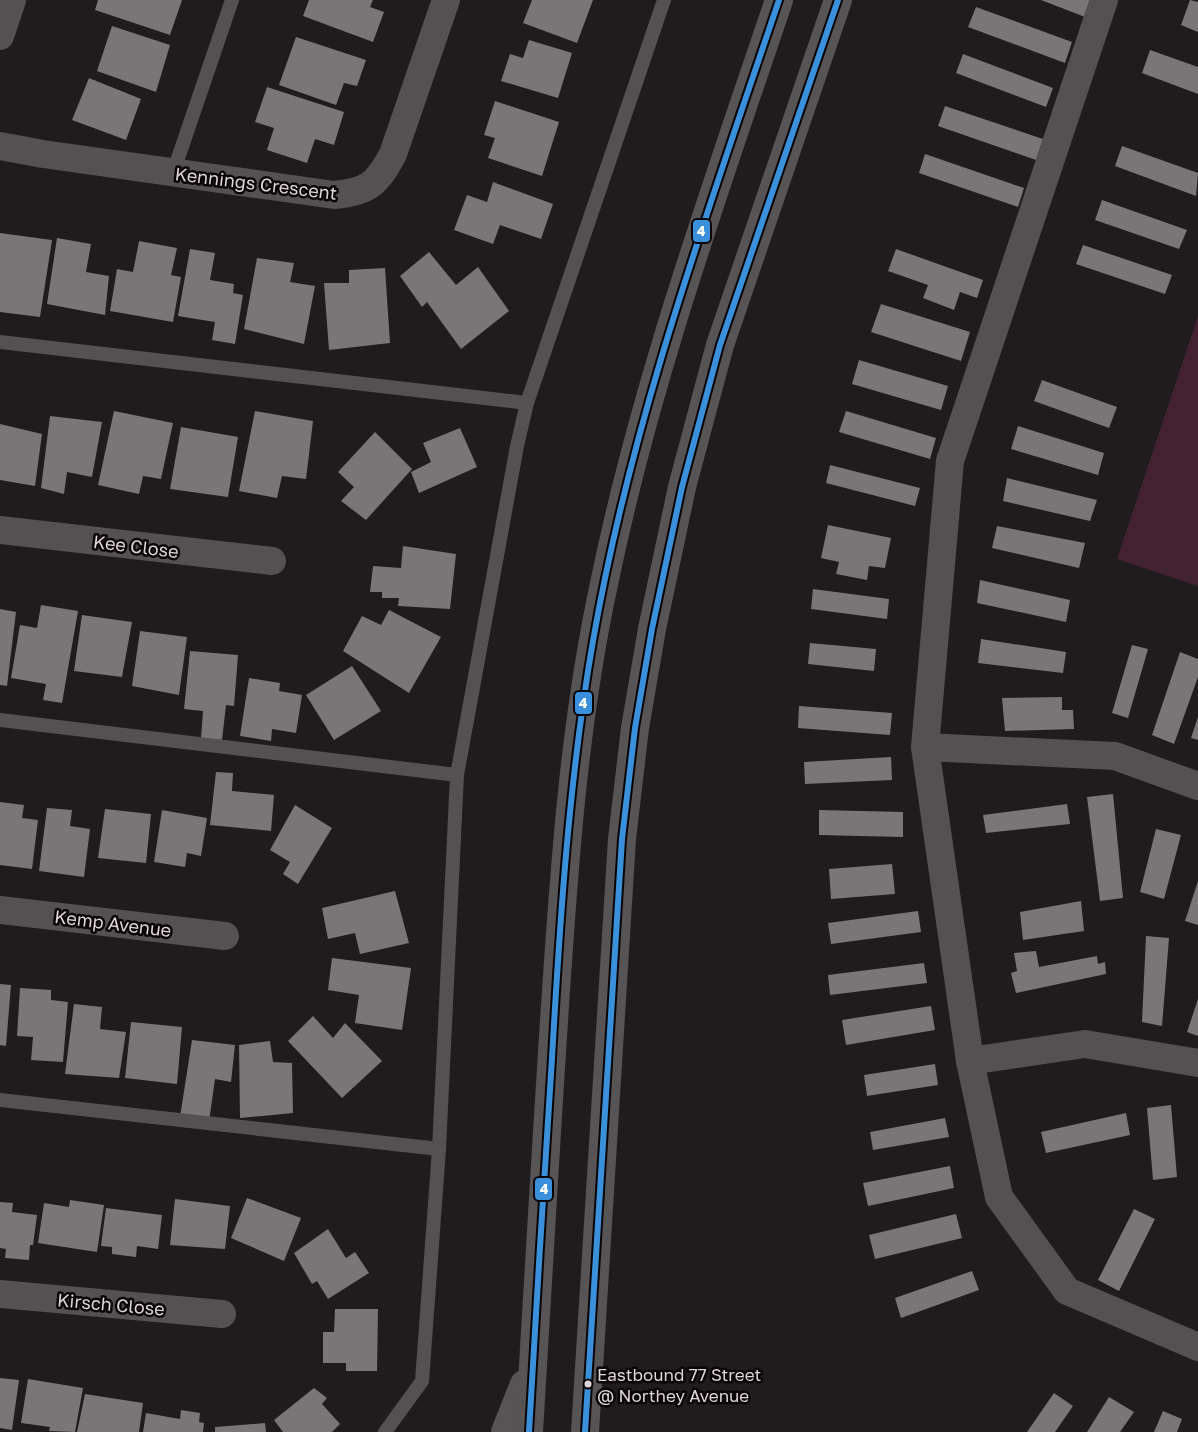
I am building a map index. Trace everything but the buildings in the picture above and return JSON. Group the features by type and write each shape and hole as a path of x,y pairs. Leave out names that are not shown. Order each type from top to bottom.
{"main road":[{"path":"529,1432 532,1361 567,843 580,725 603,586 642,422 686,276 779,0"},
{"path":"585,1432 622,839 635,728 652,629 682,487 720,345 838,0"},
{"path":"505,1432 532,1361"}],"street":[{"path":"0,36 12,0"},
{"name":"Kennings Crescent","path":"0,146 43,154 334,195 356,193 369,187 382,174 393,154 446,0"},
{"path":"1104,0 950,461 925,746 970,1061 999,1197 1067,1291 1198,1347"},
{"name":"Kee Close","path":"0,530 272,561"},
{"path":"925,746 1115,756 1198,786"},
{"name":"Kemp Avenue","path":"0,910 225,936"},
{"path":"970,1061 1085,1044 1198,1063"},
{"name":"Kirsch Close","path":"0,1294 222,1314"}],"lane":[{"path":"173,173 232,0"},
{"path":"385,1432 422,1381 438,1149 457,775 527,403 664,0"},
{"path":"0,342 527,403"},
{"path":"0,720 457,775"},
{"path":"0,1100 438,1149"}],"shaded area":[{"path":"1198,316 1198,586 1117,559"}],"transit line":[{"name":"4","path":"529,1432 566,849 593,641 609,559 628,478 650,398 699,238 779,0"},
{"name":"4","path":"585,1432 622,839 635,728 652,629 682,487 720,345 838,0"}],"place":[{"name":"Eastbound 77 Street @ Northey Avenue","path":"588,1384"}]}
